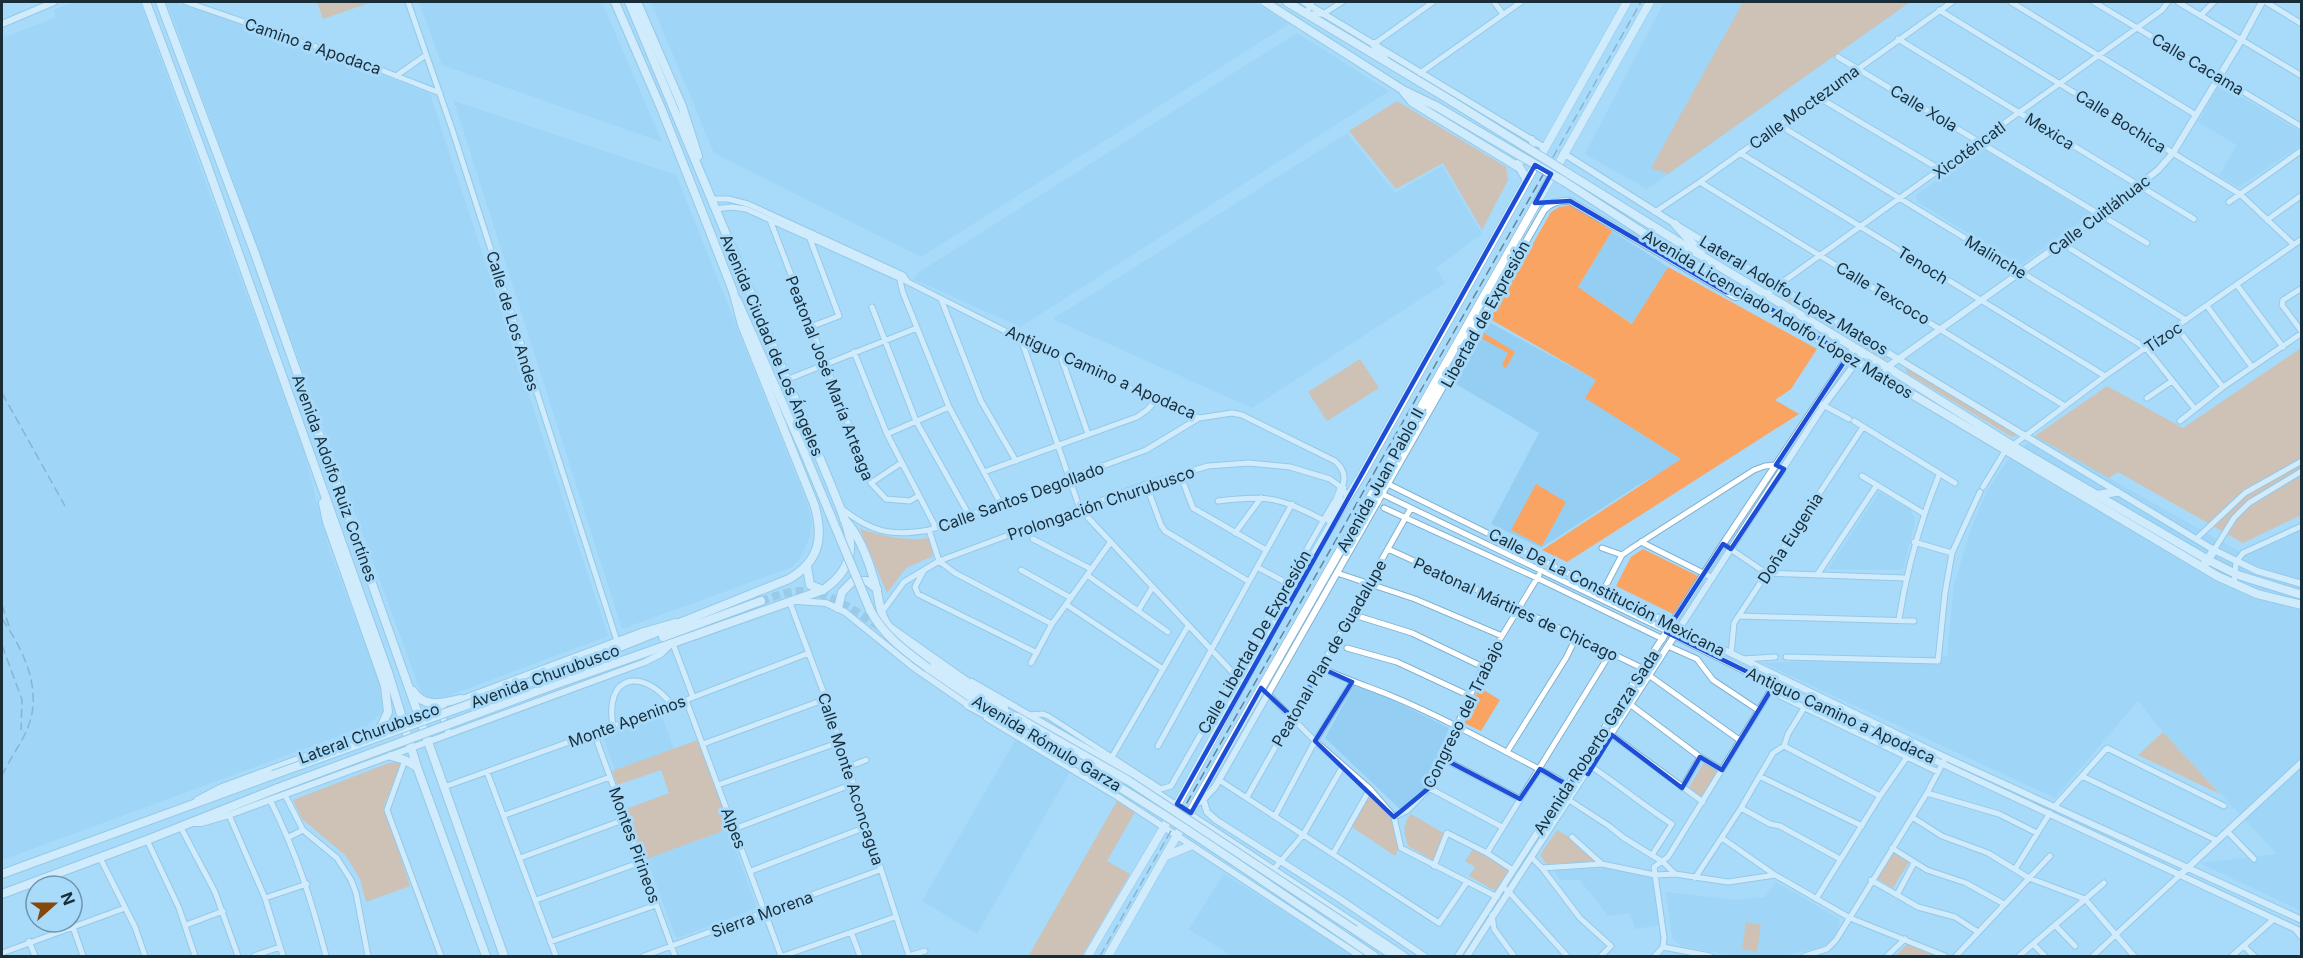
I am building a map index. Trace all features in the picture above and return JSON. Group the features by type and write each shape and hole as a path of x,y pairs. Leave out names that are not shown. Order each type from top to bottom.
{"main road":[{"name":"Avenida Adolfo Ruiz Cortínes","path":"146,2 207,165 388,672 417,767 486,957"},
{"name":"Avenida Adolfo Ruiz Cortínes","path":"160,2 254,251 410,686 418,715 504,957"},
{"name":"Avenida Ciudad de Los Ángeles","path":"615,2 661,108 733,291"},
{"path":"628,2 699,171"},
{"path":"637,2 688,122 698,158 699,171"},
{"name":"Avenida Licenciado Adolfo López Mateos","path":"1265,2 1403,90 1436,106 1565,182 1670,250 1882,377 2097,495 2234,574 2264,585 2301,593"},
{"name":"Avenida Licenciado Adolfo López Mateos","path":"1287,2 1310,7 1385,61 1710,262 1888,368 2009,448 2186,558 2257,594 2301,605"},
{"name":"Avenida Juan Pablo II","path":"1088,957 1177,804 1326,534 1627,2"},
{"name":"Avenida Juan Pablo II","path":"1108,957 1164,856 1202,796 1650,2"},
{"path":"1374,44 1385,61"},
{"path":"1403,90 1412,102 1515,164 1524,171 1527,180"},
{"name":"Avenida Ciudad de Los Ángeles","path":"699,171 844,518"},
{"path":"1674,224 1710,262"},
{"path":"733,291 742,325 819,520 817,544 807,567 810,585 823,590"},
{"name":"Avenida Rómulo Garza","path":"733,291 875,620 898,646 1011,725 1091,769 1160,811 1374,957"},
{"path":"1467,344 1485,295"},
{"path":"1411,424 1420,416 1444,380 1449,377"},
{"path":"315,468 327,522 385,686 388,712 380,729"},
{"path":"1326,534 1342,488"},
{"path":"2097,495 2116,492"},
{"path":"1354,526 1380,498"},
{"path":"844,518 856,533 877,590 880,613"},
{"name":"Avenida Churubusco","path":"2,894 554,685 823,590 834,582 847,566 851,551 844,518"},
{"path":"2186,558 2203,565 2214,550"},
{"name":"Avenida Churubusco","path":"2,874 550,675 789,579 807,567"},
{"path":"837,608 842,592 853,581 867,581 877,590"},
{"path":"628,645 645,643 761,602"},
{"name":"Avenida Rómulo Garza","path":"880,613 891,630 963,679 1026,717 1041,731 1138,787 1394,957"},
{"path":"889,633 998,709 1026,717"},
{"path":"410,686 417,697 430,704 461,699"},
{"path":"968,705 1011,725"},
{"path":"391,756 417,767"},
{"path":"1164,856 1190,846"}],"street":[{"path":"2,24 54,2"},
{"name":"Camino a Apodaca","path":"186,2 440,93"},
{"name":"Calle de Los Andes","path":"408,2 440,93 617,641"},
{"path":"1304,2 1545,148"},
{"path":"1323,14 1342,2"},
{"path":"1374,44 1433,2"},
{"path":"1494,2 1503,14"},
{"path":"1420,73 1521,2"},
{"name":"Calle Moctezuma","path":"1655,212 1700,183 1952,2"},
{"path":"2011,2 2196,115"},
{"name":"Calle Cacama","path":"2094,2 2301,127"},
{"name":"Xicoténcatl","path":"1766,294 2162,10 2168,2"},
{"path":"2178,2 2301,76"},
{"path":"2201,15 2214,2"},
{"name":"Calle Cuitláhuac","path":"1882,377 1888,368 1899,359 2140,186 2173,153 2262,2"},
{"path":"2266,2 2301,24"},
{"name":"Calle Bochica","path":"1939,10 2240,194 2293,244"},
{"name":"Mexica","path":"1898,39 2194,219"},
{"path":"396,76 426,56"},
{"name":"Calle Xola","path":"1838,57 2147,243"},
{"path":"1818,97 1941,170"},
{"name":"Malinche","path":"1779,125 2146,348 2195,408"},
{"path":"1515,164 1521,163 1529,156 1532,151 1532,139"},
{"path":"2229,202 2301,150"},
{"name":"Lateral Adolfo López Mateos","path":"1563,153 1674,224 2214,550 2257,571 2301,584"},
{"name":"Tenoch","path":"1740,153 2105,376"},
{"name":"Calle Texcoco","path":"1700,183 2065,406"},
{"path":"2267,220 2301,195"},
{"name":"Antiguo Camino a Apodaca","path":"711,199 728,199 748,204 902,278 1021,339 1199,418 1232,412 1274,429 1341,466 1344,475 1342,488"},
{"name":"Libertad de Expresión","path":"1202,796 1219,780 1544,210 1559,201 1570,201 1735,297 1751,297"},
{"name":"Antiguo Camino a Apodaca","path":"715,209 739,207 902,278"},
{"name":"Peatonal José María Arteaga","path":"770,220 871,483 886,499 910,501 918,496"},
{"path":"810,239 839,316 810,327"},
{"name":"Tízoc","path":"1785,657 1938,662 1945,593 1952,553 1982,490 2009,448 2105,376 2177,328 2301,239"},
{"path":"2061,243 2187,320"},
{"path":"902,278 903,293 949,407 1001,504"},
{"path":"2237,285 2283,347"},
{"path":"2180,421 2223,387 2301,333 2282,305 2283,300 2301,288"},
{"path":"941,299 981,401 1016,461"},
{"path":"2207,306 2252,367"},
{"path":"872,308 916,422 969,515"},
{"path":"786,380 916,328"},
{"path":"2177,328 2223,387"},
{"path":"1021,339 1080,509 1235,675"},
{"name":"Avenida Roberto Garza Sada","path":"1458,957 1723,544 1854,348"},
{"path":"854,352 900,463 936,528"},
{"name":"Avenida Roberto Garza Sada","path":"1467,957 1824,405 1863,353"},
{"path":"1061,357 1088,434"},
{"path":"2147,398 2172,381"},
{"path":"984,472 1143,414 1156,400"},
{"path":"1817,401 1955,483"},
{"path":"887,434 949,407"},
{"name":"Calle Santos Degollado","path":"839,507 863,523 880,530 901,534 929,530 1146,450 1199,418"},
{"name":"Doña Eugenia","path":"1731,654 1732,630 1739,616 1863,427"},
{"path":"2196,539 2245,493 2301,461"},
{"path":"871,483 900,463"},
{"name":"Prolongación Churubusco","path":"880,613 904,582 939,561 1146,484 1180,474 1215,465 1262,463 1312,473 1330,479 1342,488"},
{"path":"1604,589 1622,555 1641,542 1754,470 1776,465 1784,469"},
{"path":"2214,550 2234,518 2249,503 2301,471"},
{"path":"1180,474 1193,508 1266,550"},
{"path":"1899,619 1905,578 1914,542 1939,475"},
{"path":"1862,476 1923,513"},
{"path":"1146,484 1165,531 1248,581"},
{"name":"Calle De La Constitución Mexicana","path":"1388,484 1604,589 1945,761 2055,806 2301,920"},
{"path":"1817,575 1877,485"},
{"path":"1342,488 1348,497"},
{"name":"Calle Libertad De Expresión","path":"1111,758 1161,789 1171,786 1342,488"},
{"path":"1218,501 1268,497 1292,504 1323,520"},
{"path":"1235,533 1261,498"},
{"name":"Antiguo Camino a Apodaca","path":"1380,498 1411,508 1667,631 1772,688 1945,761 2298,931"},
{"path":"1158,746 1292,504"},
{"path":"1384,508 1537,578 1662,639"},
{"name":"Peatonal Plan de Guadalupe","path":"1247,797 1411,508"},
{"path":"2234,584 2236,562 2243,553 2301,526"},
{"path":"929,530 939,561 956,573 1052,624"},
{"path":"1033,539 1091,569"},
{"path":"1641,542 1713,578"},
{"path":"1914,542 1952,553"},
{"path":"1031,663 1052,624 1110,543"},
{"path":"1723,544 1766,573 1905,578"},
{"path":"1602,548 1622,555"},
{"name":"Peatonal Mártires de Chicago","path":"1388,549 1644,669"},
{"path":"1257,567 1287,583"},
{"path":"924,569 915,587 918,594 1037,653"},
{"path":"1021,570 1071,598"},
{"name":"Congreso del Trabajo","path":"1394,817 1408,810 1429,788 1484,667 1542,572"},
{"path":"1337,573 1415,599 1502,636"},
{"path":"1088,575 1168,632"},
{"path":"1138,610 1152,588"},
{"name":"Avenida Rómulo Garza","path":"794,602 826,603 858,621 913,668 968,705 1118,797 1360,957"},
{"name":"Calle Monte Aconcagua","path":"794,602 808,653 826,699 909,956"},
{"path":"1067,605 1163,669"},
{"path":"1351,614 1412,633 1484,667"},
{"path":"1739,616 1914,621"},
{"name":"Lateral Churubusco","path":"189,805 222,787 617,641 672,622 688,621"},
{"path":"1111,758 1188,626"},
{"path":"1507,752 1566,658 1577,636"},
{"path":"672,644 693,697"},
{"name":"Lateral Churubusco","path":"191,822 201,824 229,815 624,670 657,657 672,644"},
{"path":"1668,646 1697,659 1713,680 1758,710"},
{"path":"1347,648 1397,662 1470,696"},
{"path":"1487,853 1611,652"},
{"name":"Monte Apeninos","path":"444,787 686,700 808,653"},
{"path":"1741,660 1775,657"},
{"path":"1320,668 1458,727 1563,782 1569,800 1663,862 1675,874"},
{"path":"624,670 629,682"},
{"path":"1650,676 1738,739"},
{"path":"613,726 611,701 617,689 629,682 639,681 651,684 658,688 672,705"},
{"path":"1275,816 1315,741 1352,682"},
{"path":"1657,956 1663,946 1654,867 1668,857 1722,770 1738,739 1772,688 1804,708 1938,772"},
{"path":"1268,694 1315,741 1370,789 1394,817 1401,848 1497,897"},
{"path":"461,699 471,726"},
{"path":"703,744 826,699"},
{"name":"Alpes","path":"686,700 782,957"},
{"path":"1631,705 1700,758 1722,770"},
{"path":"439,707 448,734"},
{"path":"1695,878 1742,808 1773,753 1784,746 1788,734 1804,708"},
{"name":"Avenida Rómulo Garza","path":"1026,717 1111,758 1137,779 1405,957"},
{"name":"Montes Pirineos","path":"594,733 675,957"},
{"path":"1612,735 1703,802"},
{"path":"718,785 840,742"},
{"path":"1784,746 1880,796"},
{"path":"2055,806 2104,749 2108,748 2224,806"},
{"path":"1816,899 1907,757"},
{"path":"1442,758 1520,799"},
{"path":"1682,788 1700,758"},
{"path":"405,760 387,810 441,957"},
{"path":"848,767 866,760"},
{"path":"1805,957 1833,945 1945,761"},
{"path":"2093,957 2301,762"},
{"path":"1274,869 1303,836 1343,766"},
{"path":"1592,767 1620,786 1638,802 1672,824 1652,855"},
{"path":"1580,769 1587,774"},
{"path":"487,772 556,957"},
{"path":"2082,776 2216,840"},
{"path":"505,816 610,777"},
{"path":"1761,777 1862,826"},
{"path":"1118,797 1125,798 1133,794 1137,787 1137,779"},
{"path":"1219,780 1439,923 1467,882"},
{"path":"734,829 853,784"},
{"path":"1429,788 1502,827"},
{"path":"1334,854 1370,789"},
{"path":"1927,793 1990,810 2037,833"},
{"path":"285,795 303,830 337,858 351,880 356,894 368,957"},
{"path":"1202,796 1207,824"},
{"path":"270,800 289,837 307,884 326,957"},
{"path":"1742,808 1840,859"},
{"path":"1206,809 1216,820 1340,899 1424,957"},
{"path":"2015,869 2050,813"},
{"path":"229,815 265,898 283,957"},
{"path":"1912,817 1942,836 1980,849 2029,878 2085,899 2133,957"},
{"path":"520,858 626,819"},
{"path":"180,826 206,873 223,911 238,957"},
{"path":"751,871 866,827"},
{"path":"289,837 303,830"},
{"path":"2227,831 2254,859"},
{"path":"1434,866 1447,833 1487,853 1513,870"},
{"path":"1572,837 1602,864"},
{"path":"1722,838 1775,875 1850,918 1945,957"},
{"path":"147,840 186,925 195,957"},
{"path":"1892,848 1927,870 1979,889 2004,904"},
{"path":"1242,880 1240,870 1243,862 1246,857 1253,855"},
{"path":"1956,957 2050,856"},
{"path":"100,858 125,908 145,957"},
{"path":"1532,858 1580,918 1611,946 1601,957"},
{"path":"536,900 641,862"},
{"path":"1897,895 1914,863"},
{"path":"1542,868 1602,864 1655,875 1675,874 1728,882 1775,875"},
{"name":"Sierra Morena","path":"644,957 880,870"},
{"path":"1871,880 1918,907 1955,917 1978,932"},
{"path":"2019,957 2104,883"},
{"path":"265,898 307,884"},
{"path":"1503,887 1567,957"},
{"path":"550,942 656,905"},
{"path":"1490,907 1494,929 1514,957"},
{"path":"84,923 125,908"},
{"path":"186,925 223,911"},
{"path":"782,957 896,917"},
{"path":"2232,957 2274,919"},
{"path":"2055,925 2075,946"},
{"path":"2298,931 2301,938"},
{"path":"851,932 860,957"},
{"path":"2,953 51,934"},
{"path":"75,934 83,957"},
{"path":"1887,957 1905,939"},
{"path":"29,941 35,957"},
{"path":"2033,944 2045,957"},
{"path":"1663,946 1710,957"},
{"path":"2244,946 2254,957"},
{"path":"254,957 280,947"},
{"path":"805,949 807,957"},
{"path":"909,956 925,951"}],"highlighted area":[{"path":"1535,165 1551,174 1535,203 1570,201 1726,292 1751,297 1848,356 1776,465 1784,469 1731,549 1723,544 1666,632 1774,685 1722,770 1700,757 1682,788 1612,735 1588,774 1580,769 1565,790 1564,783 1540,769 1520,799 1442,758 1429,788 1394,817 1315,741 1352,682 1321,668 1292,717 1261,688 1191,813 1177,804"}],"shaded area":[{"path":"76,2 140,2 304,452 329,549 380,685 383,712 366,726 2,860 2,38 55,18 54,9"},
{"path":"167,2 176,2 331,55 430,94 608,636 445,697 431,699 422,695"},
{"path":"317,2 372,2 323,19"},
{"path":"419,2 602,2 662,142 442,65"},
{"path":"651,2 1255,2 1289,24 921,257 714,153"},
{"path":"1664,2 1910,2 1647,189 1585,154"},
{"path":"1743,2 1910,2 1668,174 1651,168"},
{"path":"1297,33 1389,91 1020,327 913,279 919,272"},
{"path":"2220,84 2301,132 2301,145 2239,187 2219,176 2237,145 2198,122"},
{"path":"454,101 676,175 807,503 812,521 809,539 799,560 792,567 622,629"},
{"path":"1397,101 1506,167 1508,180 1482,230 1443,163 1396,189 1349,131"},
{"path":"1347,133 1395,193 1442,166 1482,234 1436,268 1445,283 1252,408 1053,319"},
{"path":"1982,148 2091,214 2019,264 1917,202 1916,195"},
{"path":"1573,205 1612,231 1578,287 1632,324 1668,267 1817,349 1791,389 1775,400 1799,414 1567,562 1542,550 1681,459 1585,398 1596,380 1490,319 1551,212 1559,207"},
{"path":"1612,231 1668,267 1633,324 1578,287"},
{"path":"1713,248 1767,281 1769,285 1764,286 1716,257"},
{"path":"1779,291 1889,356 1888,358 1883,359 1779,296"},
{"path":"1489,322 1596,380 1586,398 1681,459 1541,548 1491,524 1539,433 1456,384"},
{"path":"1484,333 1515,352 1506,368 1502,365 1508,353 1481,338"},
{"path":"2301,348 2301,515 2243,543 2118,472 2109,478 2035,436 2107,386 2183,428"},
{"path":"1360,359 1379,388 1327,421 1308,392"},
{"path":"1908,368 2017,432 2017,435 2012,437 1907,373"},
{"path":"2035,436 2240,552 2301,523 2301,911 2200,863 2277,854 2163,732 2138,701 2055,798 1763,663 1947,656 1954,585 1971,529 1987,491 2007,461"},
{"path":"1536,484 1566,502 1542,546 1511,530"},
{"path":"1879,492 1911,510 1915,521 1903,568 1900,570 1828,569"},
{"path":"860,529 894,537 929,538 933,556 906,568 887,593"},
{"path":"1643,549 1698,576 1673,614 1616,586 1631,557"},
{"path":"1354,686 1386,697 1449,728 1427,786 1401,810 1325,738"},
{"path":"1479,687 1500,700 1481,731 1464,723"},
{"path":"662,716 674,749 615,770 604,740 606,735"},
{"path":"2163,732 2220,794 2138,755"},
{"path":"1016,739 1070,772 977,934 922,901"},
{"path":"698,740 731,828 644,860 626,809 669,793 661,770 617,785 612,771"},
{"path":"1705,761 1721,771 1703,799 1688,789"},
{"path":"401,762 384,806 410,886 366,902 360,879 346,856 302,819 293,800 389,763"},
{"path":"1371,792 1392,818 1399,848 1395,856 1352,827"},
{"path":"1117,801 1135,812 1107,861 1130,874 1082,956 1029,955"},
{"path":"1411,814 1445,834 1434,861 1408,846 1405,829"},
{"path":"728,829 757,908 678,938 675,936 647,859"},
{"path":"1557,830 1571,838 1596,862 1546,864 1540,855"},
{"path":"1474,848 1511,870 1497,892 1469,876 1475,867 1465,861"},
{"path":"1894,851 1910,860 1893,888 1877,879"},
{"path":"1608,868 1652,877 1659,925 1635,929 1630,913 1608,916 1580,880 1560,880 1554,870"},
{"path":"1224,874 1354,956 1232,956 1189,929"},
{"path":"1776,883 1840,920 1836,938 1821,948 1780,956 1758,956 1759,941 1757,956 1733,956 1681,946 1672,938 1666,892 1736,900 1765,897"},
{"path":"1746,922 1761,925 1757,952 1742,949"},
{"path":"1908,943 1942,956 1896,956"}],"tunnel":[{"path":"761,601 791,592 812,592 843,604 881,628"}],"railway":[{"path":"1100,956 1641,2"},
{"path":"2,393 65,506"},
{"path":"2,605 9,626"},
{"path":"2,619 25,659 33,689 31,719 2,775"},
{"path":"2,645 22,700 21,730"}]}
